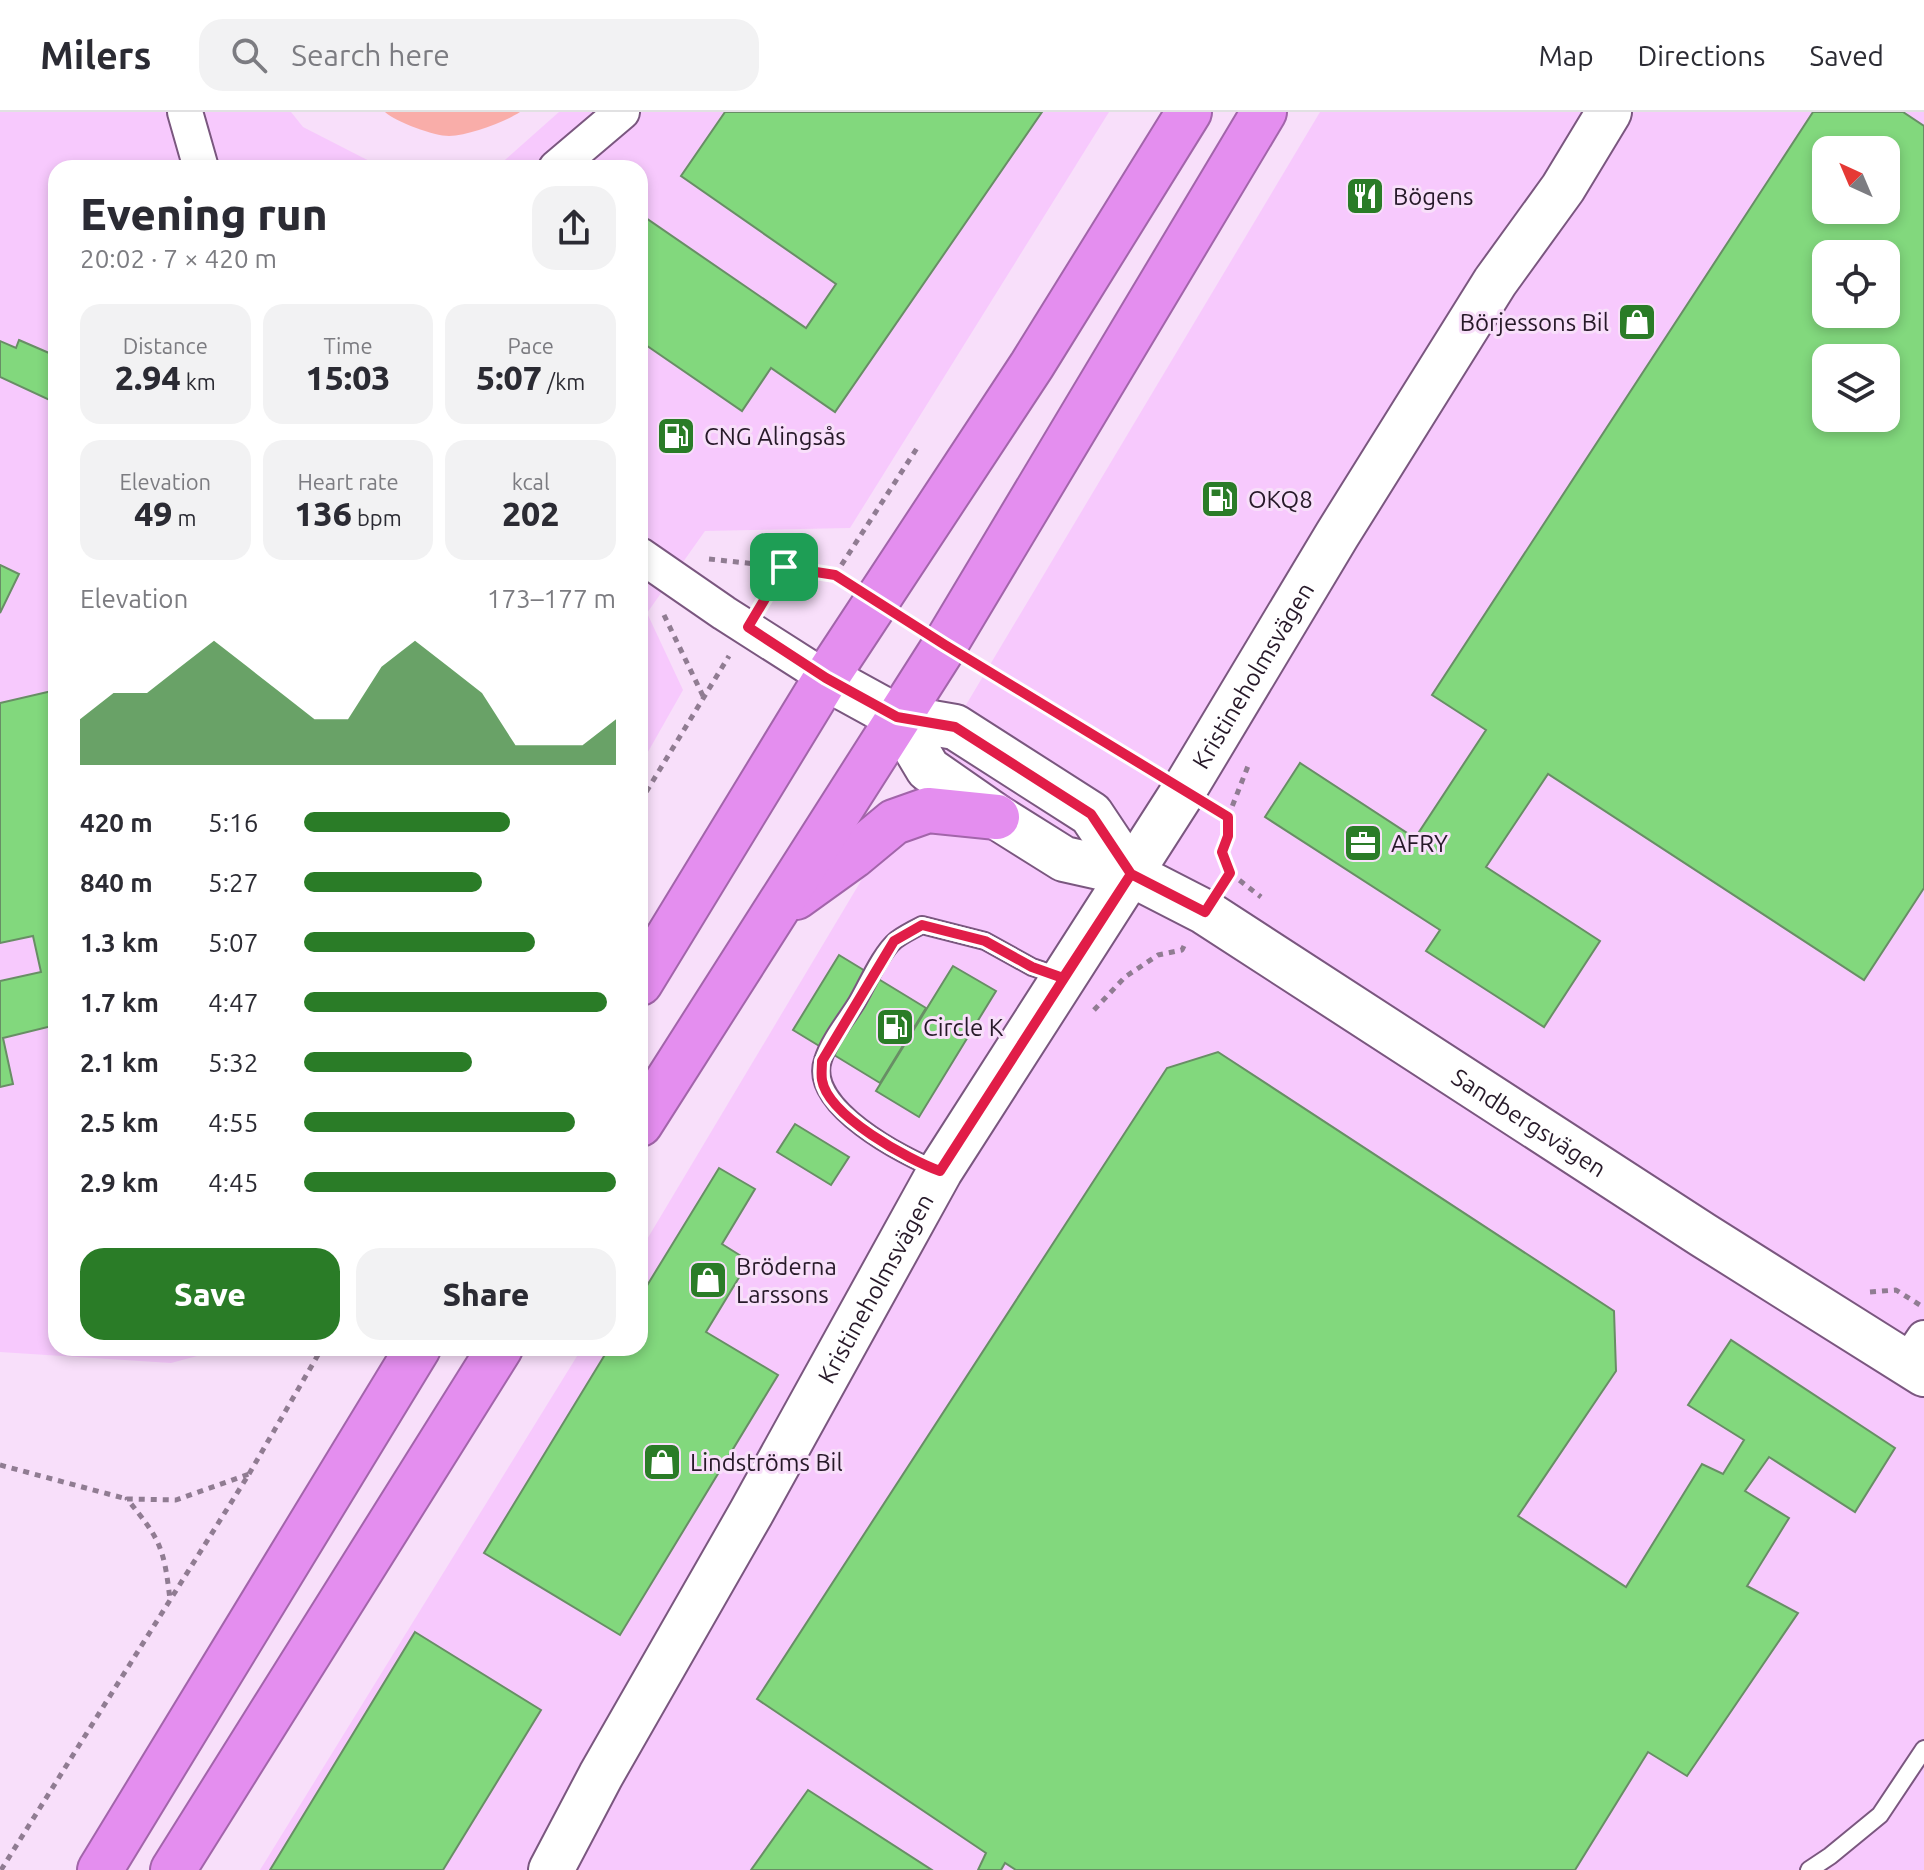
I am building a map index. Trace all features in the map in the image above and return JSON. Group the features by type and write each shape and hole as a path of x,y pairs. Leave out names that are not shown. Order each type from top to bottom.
{"highway":[{"path":"648,970 826,678 1032,365 1189,112"},
{"path":"648,1111 945,645 1264,112"},
{"path":"774,913 894,822 928,810 997,817"},
{"path":"100,1870 413,1356"},
{"path":"173,1870 495,1356"}],"street":[{"path":"185,112 199,160"},
{"path":"565,160 622,112"},
{"name":"Kristineholmsvägen","path":"551,1870 601,1775 751,1513 940,1171 1184,790 1345,522 1495,282 1563,188 1609,112"},
{"path":"648,560 826,678"},
{"name":"Sandbergsvägen","path":"826,678 897,717 955,727 1091,814 1131,874"},
{"name":"Sandbergsvägen","path":"897,717 928,769 997,817 1064,859 1131,874 1205,912 1703,1235 1918,1358"}],"lane":[{"path":"940,1171 868,1134 840,1109 822,1083 822,1061 876,968 894,941 922,925 985,941 1032,967 1063,978"},
{"path":"1809,1870 1880,1815 1924,1749"}],"path":[{"path":"835,575 919,445"},
{"path":"648,789 784,567 835,575 876,602"},
{"path":"659,604 704,697"},
{"path":"945,645 1228,817 1228,836 1222,852 1230,873 1205,912"},
{"path":"1,1870 249,1474 317,1356"},
{"path":"0,1465 127,1499 176,1500 249,1474"},
{"path":"127,1499 155,1533 165,1560 170,1600"}],"shaded area":[{"path":"0,112 291,112 303,127 367,160 48,160 48,1355 0,1352"},
{"path":"385,112 520,112 486,128 449,136 416,128"},
{"path":"559,112 1109,112 850,528 705,531 648,612 648,160 505,160"},
{"path":"1320,112 1924,112 1924,1870 260,1870 577,1356 648,1356 648,1238"},
{"path":"648,615 683,690 648,752"},
{"path":"62,1356 197,1356 171,1363"}],"building":[{"path":"725,112 1042,112 835,412 771,368 742,411 648,346 648,219 806,328 836,284 681,176"},
{"path":"1813,112 1903,112 1924,126 1924,888 1864,980 1548,774 1486,867 1600,941 1544,1027 1426,951 1440,930 1265,817 1300,763 1415,838 1486,730 1432,695"},
{"path":"19,340 48,353 48,399 0,377 0,341 16,348"},
{"path":"0,565 19,574 0,613"},
{"path":"48,692 48,1027 3,1038 13,1084 0,1087 0,981 41,972 33,936 0,943 0,703"},
{"path":"839,955 926,1008 880,1083 793,1030"},
{"path":"953,966 996,991 919,1117 876,1091"},
{"path":"1218,1052 1614,1311 1616,1371 1518,1516 1626,1587 1702,1464 1723,1474 1744,1440 1688,1405 1731,1340 1895,1448 1855,1512 1769,1457 1745,1491 1789,1518 1747,1586 1798,1613 1687,1776 1648,1752 1575,1870 1016,1870 1005,1863 1001,1870 978,1870 986,1853 757,1699 1167,1068"},
{"path":"795,1124 849,1157 831,1185 777,1152"},
{"path":"719,1168 755,1189 722,1244 749,1261 706,1332 778,1375 620,1635 484,1553 604,1356 648,1356 648,1284"},
{"path":"415,1632 541,1710 443,1870 270,1870"},
{"path":"808,1790 932,1870 751,1870"}],"place":[{"name":"Bögens","path":"1365,196"},
{"name":"Börjessons Bil","path":"1637,322"},
{"name":"CNG Alingsås","path":"676,436"},
{"name":"OKQ8","path":"1220,499"},
{"name":"AFRY","path":"1363,843"},
{"name":"Circle K","path":"895,1027"},
{"name":"Bröderna Larssons","path":"708,1280"},
{"name":"Lindströms Bil","path":"662,1462"}],"route":[{"path":"784,567 748,627 826,678 897,717 955,727 1091,814 1131,874 940,1171 868,1134 840,1109 822,1083 822,1061 894,941 922,925 985,941 1032,967 1063,978 1131,874 1205,912 1230,873 1222,852 1228,836 1228,817 835,575 784,567"}]}
